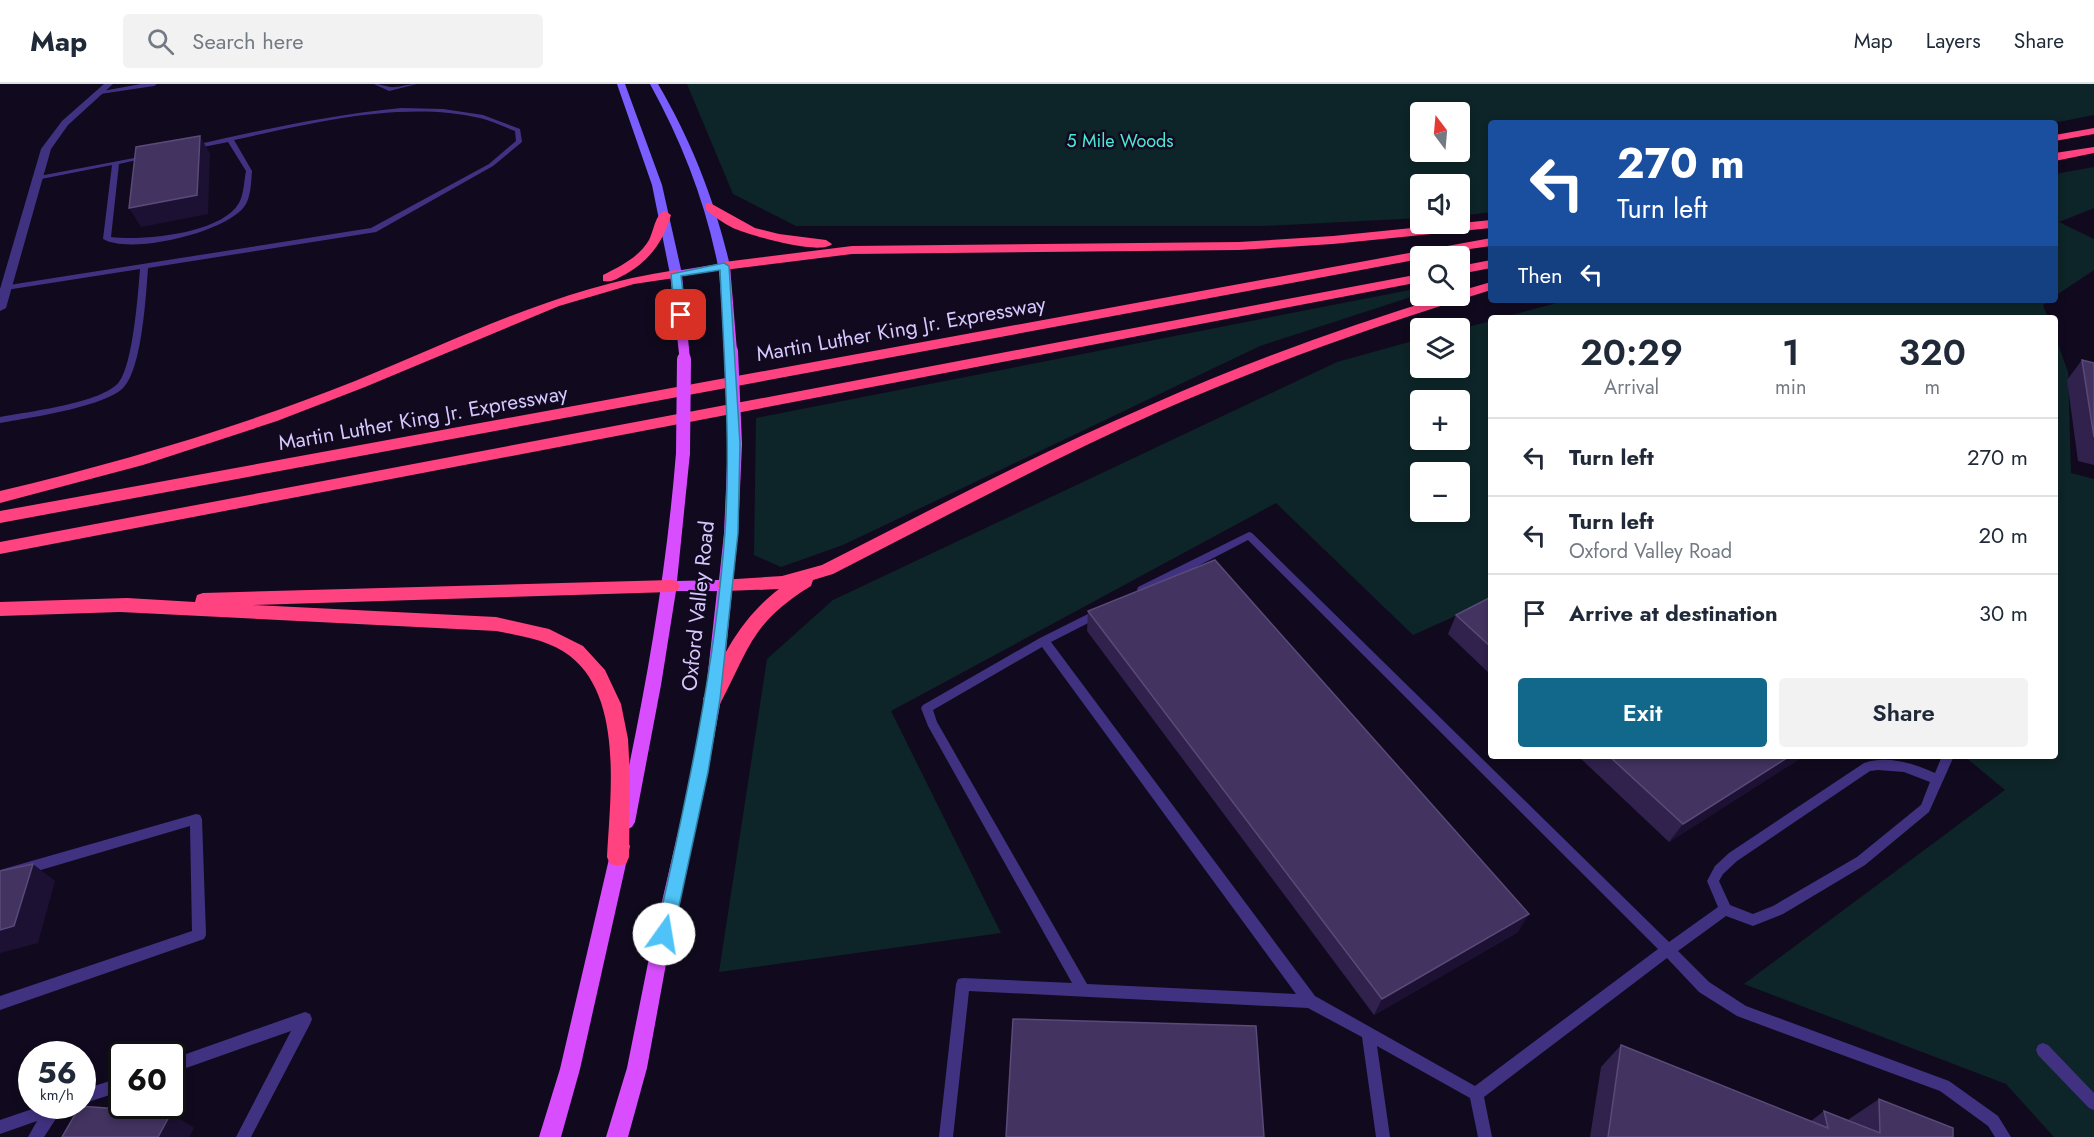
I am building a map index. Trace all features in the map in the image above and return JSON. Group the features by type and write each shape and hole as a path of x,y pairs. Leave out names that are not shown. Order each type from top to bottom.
{"highway":[{"path":"2058,137 2094,131"},
{"path":"2058,156 2094,150"},
{"path":"710,207 730,223 771,238 879,249"},
{"path":"0,497 138,461 261,422 360,384 574,295 622,272 644,256 658,238 665,215"},
{"path":"724,266 799,255 879,249 1093,250 1239,246 1345,239 1488,224"},
{"name":"Martin Luther King Jr. Expressway","path":"0,517 1488,243"},
{"path":"1470,268 1488,265"},
{"path":"574,295 616,283 676,274"},
{"path":"0,549 1410,280"},
{"path":"713,699 733,651 761,612 790,590 827,570 1024,470 1194,392 1332,337 1488,287"},
{"path":"726,585 782,582 827,570"},
{"path":"0,609 242,597 670,586"},
{"path":"115,605 496,624 534,630 552,637 585,658 608,690 615,708 620,758 618,857"}],"main road":[{"name":"Oxford Valley Road","path":"549,1137 575,1046 651,702 670,586 683,453 684,359 676,274 665,215 642,138 621,84"},
{"name":"Oxford Valley Road","path":"618,1137 637,1068 659,953 700,772 713,699 731,533 735,444 724,266 710,207 690,152 654,84"},
{"path":"676,274 724,266"},
{"path":"670,586 726,585"}],"street":[{"path":"0,305 46,149 66,123 109,84"}],"lane":[{"path":"100,92 154,84"},
{"path":"377,84 388,89 412,84"},
{"path":"6,288 372,230 491,165 519,142 518,130 504,120 467,109 423,103 365,109 283,125 187,148"},
{"path":"116,162 107,239 121,242 151,241 215,226 241,206 249,171 230,139"},
{"path":"36,178 152,155"},
{"path":"0,420 101,396 120,387 128,377 144,266"},
{"path":"1126,598 1250,535 1704,987 1742,1011 1944,1086 1993,1121 2004,1137"},
{"path":"1083,990 932,723 927,708 1105,609"},
{"path":"1044,641 1310,1001 1476,1094 1485,1137"},
{"path":"1938,780 1902,764 1868,766 1733,857 1719,870 1713,881 1725,909 1753,920 1778,910 1861,861 1925,808 1938,780 1947,759"},
{"path":"0,876 196,819 199,934 0,1003"},
{"path":"1476,1094 1725,909"},
{"path":"946,1137 963,984 1310,1001"},
{"path":"186,1061 305,1019 243,1137"},
{"path":"1368,1034 1383,1137"},
{"path":"2043,1050 2094,1103"},
{"path":"0,1127 22,1119"},
{"path":"35,1137 48,1119"}],"green space":[{"name":"5 Mile Woods","path":"687,84 2094,84 2094,115 2058,122 2058,120 1488,120 1488,212 1470,215 1470,174 1410,174 1410,219 1263,226 796,226 733,194"},
{"path":"2094,167 2094,208 2059,222 2094,239 2094,270 2058,294 2058,173"},
{"path":"1410,290 1410,297 1260,346 843,545 781,567 754,555 756,418"},
{"path":"1557,303 2046,303 2043,305 2047,315 1512,315"},
{"path":"1488,322 1488,601 1413,635 1276,503 891,711 1001,933 719,972 767,659 833,600 1337,362 1410,342 1410,378 1470,378 1470,326"},
{"path":"2058,344 2068,372 2071,473 2094,479 2094,1137 2054,1137 2006,1084 1744,984 2005,790 1968,759 2058,759"}],"building":[{"path":"200,136 197,195 129,208 136,147"},
{"path":"2082,360 2094,363 2094,437"},
{"path":"1215,560 1529,914 1382,999 1088,611"},
{"path":"1488,599 1488,644 1456,615"},
{"path":"1612,759 1785,759 1683,824"},
{"path":"33,864 14,926 0,930 0,871"},
{"path":"1013,1019 1256,1026 1264,1137 1006,1137"},
{"path":"1621,1045 1828,1128 1824,1111 1880,1133 1879,1099 1953,1128 1953,1137 1608,1137"},
{"path":"96,1107 108,1108 108,1119 168,1119 158,1137 62,1137 72,1119 96,1119"}],"route":[{"path":"664,934 683,855 713,699 731,533 735,444 724,266 676,274 681,315"}]}
